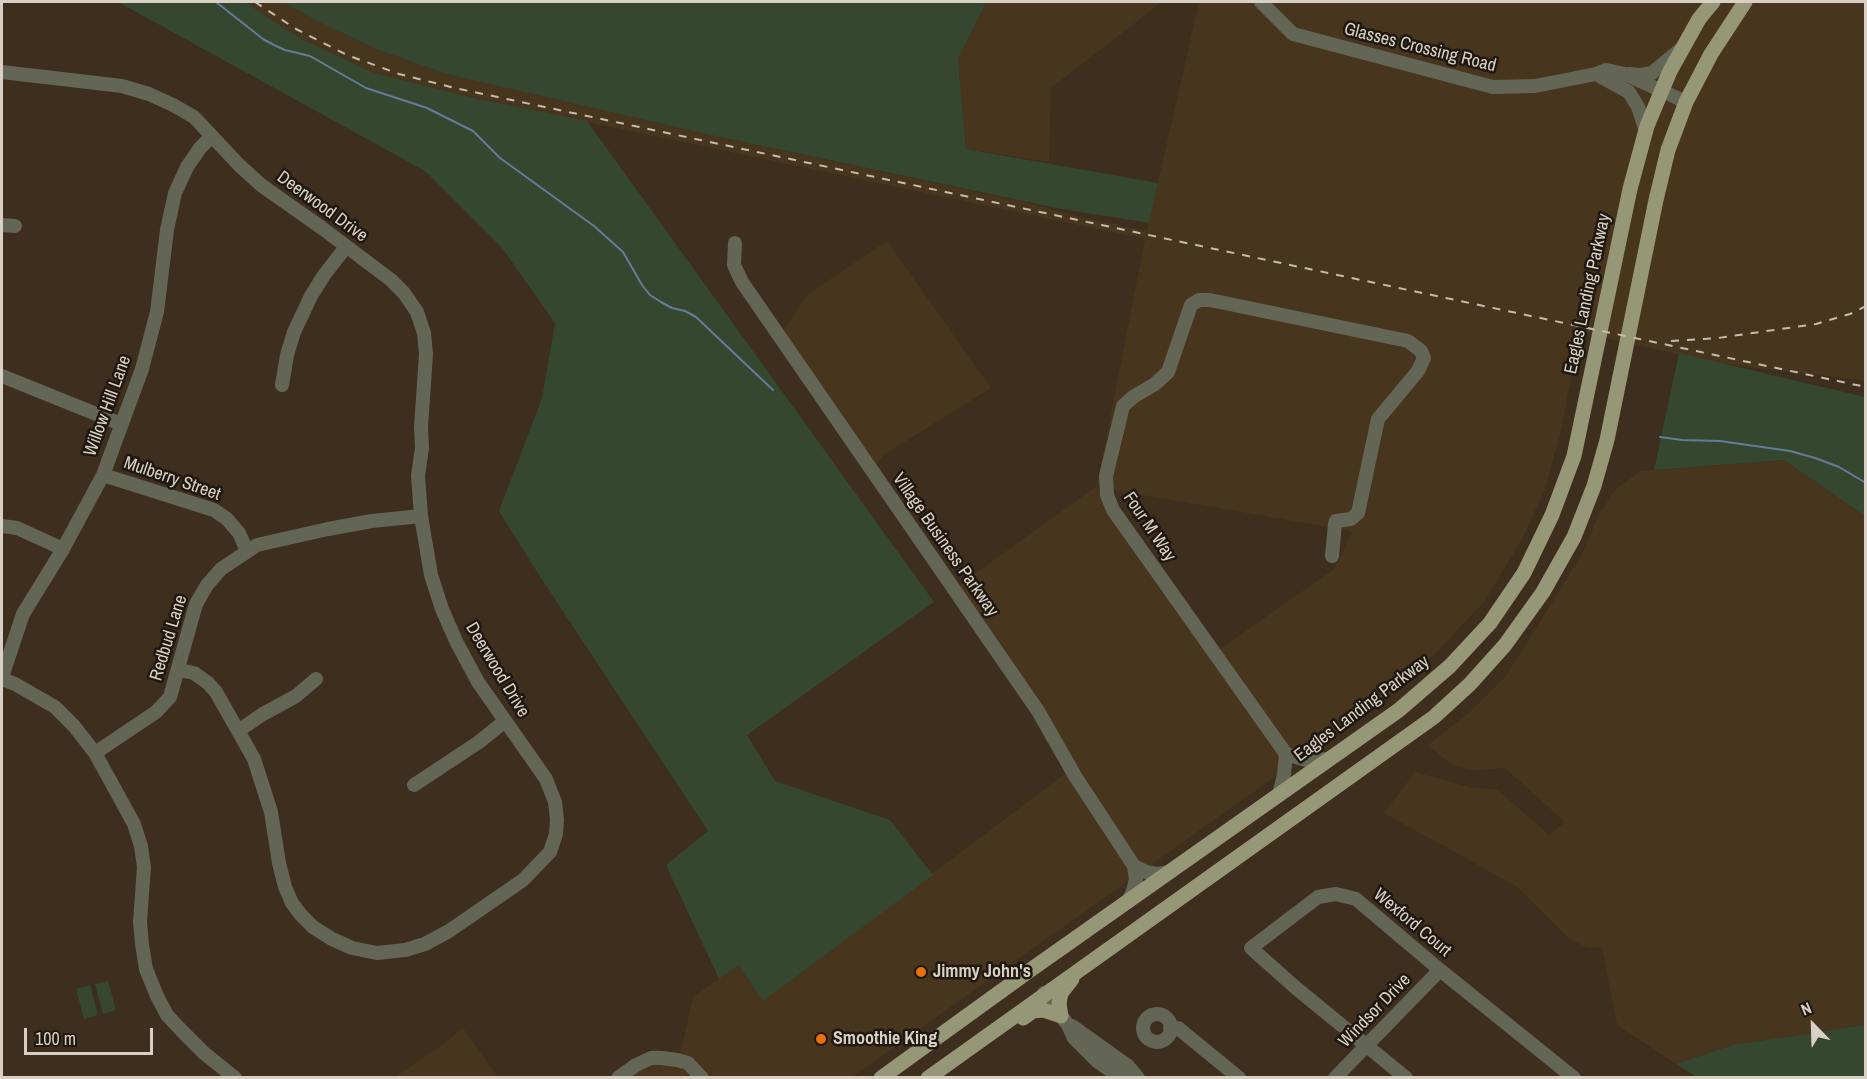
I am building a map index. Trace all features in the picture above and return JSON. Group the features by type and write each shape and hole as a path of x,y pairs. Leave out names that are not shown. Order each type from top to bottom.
{"main road":[{"name":"Eagles Landing Parkway","path":"881,1077 1399,710 1450,666 1490,623 1524,573 1552,515 1574,456 1630,189 1646,131 1670,70 1699,19 1713,2"},
{"path":"928,1077 1434,717 1470,684 1505,645 1543,592 1574,537 1594,486 1607,440 1668,150 1686,102 1711,54 1745,2"},
{"path":"1066,1023 1059,1004 1061,993 1083,966"},
{"path":"928,1077 965,1059 1033,1011 1043,1010 1066,1023"}],"street":[{"name":"Glasses Crossing Road","path":"1261,2 1293,34 1493,87 1535,86 1606,70 1625,74 1686,102"},
{"path":"1625,74 1652,73 1683,47"},
{"name":"Deerwood Drive","path":"2,72 122,86 149,94 194,117 261,185 391,280 404,293 417,312 424,333 426,354 422,448 418,476 421,516 431,575 442,609 478,682 546,779 555,802 556,826 550,852 523,880 449,931 425,944 405,950 377,953 352,948 332,939 314,927 292,903 285,887 270,813 254,759 216,692 194,673 179,670"},
{"path":"1596,74 1629,92 1638,107 1646,131"},
{"name":"Willow Hill Lane","path":"2,678 23,614 63,549 103,475 142,369 157,312 167,230 175,194 186,167 212,136"},
{"name":"Village Business Parkway","path":"735,243 734,266 742,282 1038,711 1075,776 1134,866"},
{"path":"282,385 294,332 311,296 346,247"},
{"name":"Four M Way","path":"1286,754 1113,510 1107,495 1106,476 1123,406 1168,372 1191,305 1199,300 1210,300 1407,342 1421,351 1424,358 1418,371 1378,419 1358,513 1351,519 1336,521 1332,556"},
{"path":"2,376 121,424"},
{"name":"Mulberry Street","path":"103,475 214,510 227,519 239,533 247,551"},
{"name":"Redbud Lane","path":"95,753 156,712 170,696 196,604 207,585 221,569 257,545 372,521 421,516"},
{"path":"2,526 16,528 63,549"},
{"path":"2,678 56,707 95,753 134,824 141,846 144,867 140,922 142,944 146,969 157,996 167,1015 180,1030 204,1053 235,1077"},
{"path":"238,731 296,696 316,679"},
{"path":"414,785 479,742 505,721"},
{"path":"1279,795 1286,754 1306,760 1329,759"},
{"path":"1128,902 1134,891 1136,879 1134,866 1152,873 1170,872"},
{"name":"Wexford Court","path":"1366,1045 1251,948 1318,897 1336,894 1356,899 1440,970 1574,1077"},
{"name":"Windsor Drive","path":"1335,1077 1440,970"},
{"path":"1044,993 1066,1023 1092,1047 1097,1061 1121,1077"},
{"path":"1066,1023 1128,1066 1138,1077"},
{"path":"1170,1028 1178,1028 1239,1077"},
{"path":"1366,1045 1406,1077"},
{"path":"618,1077 636,1065 651,1059 662,1058 688,1063 702,1077"}],"shaded area":[{"path":"246,2 283,2 376,49 446,74 1147,231 1199,2 1865,2 1865,381 1718,363 1579,332 1562,427 1545,489 1522,539 1484,602 1435,654 1402,683 1269,781 852,1077 612,1077 654,1048 680,1056 693,997 739,965 764,1000 1074,767 948,593 1097,486 1145,239 478,99 374,73 302,39","holes":["1097,487 1351,531 1334,569 1213,654"]},
{"path":"982,2 1162,2 1051,88 1049,162 966,149 958,58 985,5"},
{"path":"887,241 991,388 885,454 868,473 784,330 807,295"},
{"path":"1784,460 1865,516 1865,1025 1732,1045 1676,1064 1617,1025 1602,947 1588,948 1570,939 1516,886 1384,813 1415,772 1472,788 1497,789 1549,835 1565,822 1505,768 1476,770 1453,766 1428,745 1471,711 1506,676 1584,550 1599,514 1617,488 1641,471"},
{"path":"463,1028 498,1077 395,1077 439,1047"}],"green space":[{"path":"118,2 246,2 302,39 374,73 478,99 587,121 934,602 747,735 775,781 890,820 933,875 763,1001 739,965 719,979 666,865 708,831 499,511 542,398 555,323 502,248 425,171"},
{"path":"283,2 982,2 985,5 958,59 966,149 1158,183 1149,223 1056,208 706,134 446,74 376,49"},
{"path":"1679,353 1865,397 1865,516 1784,460 1654,470"},
{"path":"108,981 116,1010 103,1014 95,984"},
{"path":"90,985 98,1015 84,1019 76,989"},
{"path":"1865,1025 1865,1077 1697,1077 1676,1064 1732,1045"}],"waterway":[{"path":"216,2 274,45 310,56 366,88 427,108 473,131 500,158 594,226 623,252 650,295 672,308 696,317 773,390"},
{"path":"1660,437 1720,441 1790,451 1839,467 1866,483"}],"railway":[{"path":"255,2 296,29 347,55 399,74 455,88 1866,387"},
{"path":"1671,341 1718,338 1816,324 1850,314 1866,306"}],"place":[{"name":"Jimmy John's","path":"921,972"},
{"name":"Smoothie King","path":"821,1039"}]}
